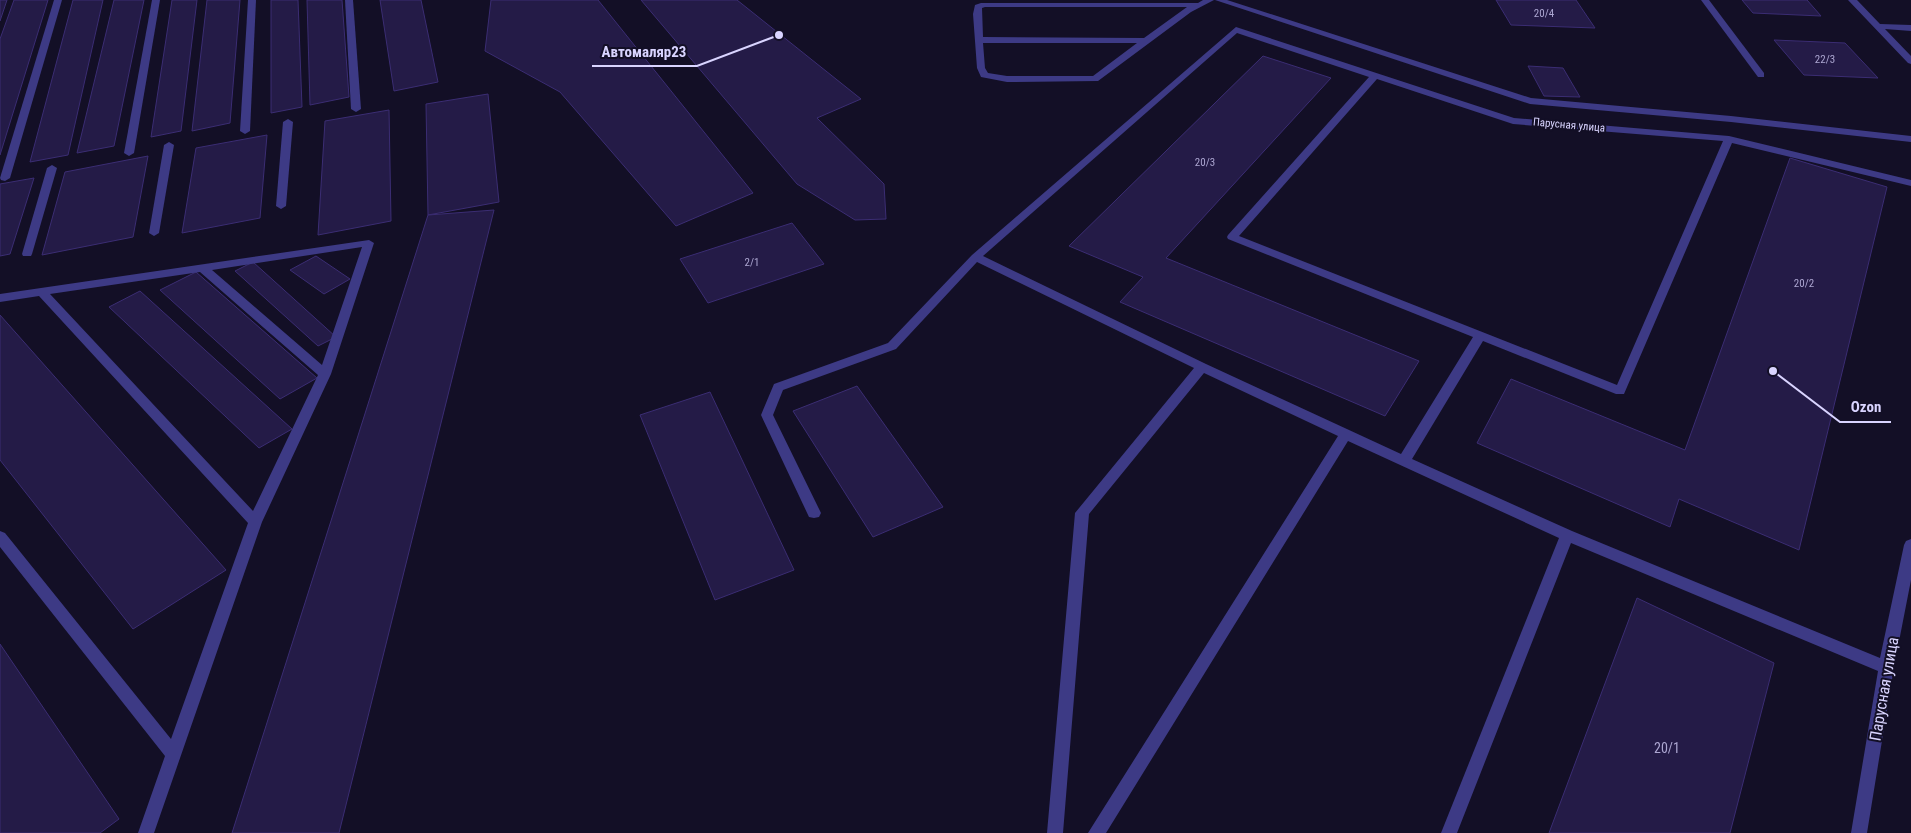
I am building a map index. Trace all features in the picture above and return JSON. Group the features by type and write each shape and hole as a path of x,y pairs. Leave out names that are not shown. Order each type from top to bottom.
{"street":[{"path":"5,178 58,0"},
{"path":"129,153 156,0"},
{"path":"245,131 252,0"},
{"path":"349,0 356,109"},
{"path":"1198,6 984,5 978,7 977,14 981,68 984,75 1007,79 1095,79 1188,10 1198,6 1210,0"},
{"path":"1219,0 1530,100 1731,118 1911,139"},
{"path":"1705,0 1761,75"},
{"path":"1852,0 1911,62"},
{"path":"1877,26 1911,28"},
{"name":"Парусная улица","path":"976,257 1236,30 1513,121 1729,139 1911,183"},
{"path":"979,40 1146,41"},
{"path":"1375,76 1232,237 1620,391 1729,139"},
{"path":"281,206 288,122"},
{"path":"154,233 170,146"},
{"path":"27,254 52,168"},
{"path":"0,298 368,243 325,374 255,522 146,833"},
{"path":"814,513 766,415 778,387 892,346 976,257 1202,367 1567,535 1886,667"},
{"path":"203,268 325,374"},
{"path":"42,292 255,522"},
{"path":"1404,460 1480,336"},
{"path":"1055,833 1082,513 1202,367"},
{"path":"1096,833 1346,434"},
{"path":"1449,833 1567,535"},
{"path":"0,537 174,755"},
{"name":"Парусная улица","path":"1860,833 1886,667 1911,545"}],"building":[{"path":"0,0 7,0 0,21"},
{"path":"14,0 48,0 0,155 0,39"},
{"path":"73,0 103,0 68,155 30,162"},
{"path":"114,0 144,0 114,146 77,153"},
{"path":"172,0 197,0 181,131 151,137"},
{"path":"207,0 240,0 230,123 192,131"},
{"path":"271,0 298,0 302,107 271,113"},
{"path":"307,0 342,0 349,97 310,105"},
{"path":"380,0 421,0 438,82 394,91"},
{"path":"491,0 598,0 753,193 676,226 560,92 485,51"},
{"path":"641,0 737,0 861,99 817,118 884,184 886,219 855,220 797,184"},
{"path":"1496,0 1576,0 1595,28 1511,25"},
{"path":"1742,0 1807,0 1821,16 1753,13"},
{"path":"1774,40 1845,43 1878,78 1804,75"},
{"path":"1263,56 1331,78 1166,258 1419,361 1385,416 1120,302 1143,277 1069,246"},
{"path":"1528,66 1563,68 1580,97 1544,96"},
{"path":"488,94 499,202 428,215 426,104"},
{"path":"389,110 391,221 318,235 325,121"},
{"path":"267,135 260,218 182,233 196,148"},
{"path":"148,156 133,237 42,255 65,172"},
{"path":"1790,158 1887,187 1799,550 1679,499 1670,527 1477,443 1511,379 1685,450"},
{"path":"34,178 10,254 0,256 0,184"},
{"path":"494,210 339,833 232,833 428,215"},
{"path":"792,223 824,264 708,303 680,259"},
{"path":"316,256 350,279 324,294 290,270"},
{"path":"253,262 336,337 318,346 235,271"},
{"path":"196,272 317,378 280,399 160,290"},
{"path":"140,291 292,429 259,448 109,307"},
{"path":"0,315 226,570 133,629 0,460"},
{"path":"857,386 943,507 873,537 793,411"},
{"path":"710,392 794,570 715,600 640,415"},
{"path":"1637,598 1774,663 1730,833 1549,833"},
{"path":"0,644 119,819 100,833 0,833"}],"place":[{"name":"Автомаляр23","path":"779,35"},
{"name":"Ozon","path":"1773,371"}]}
